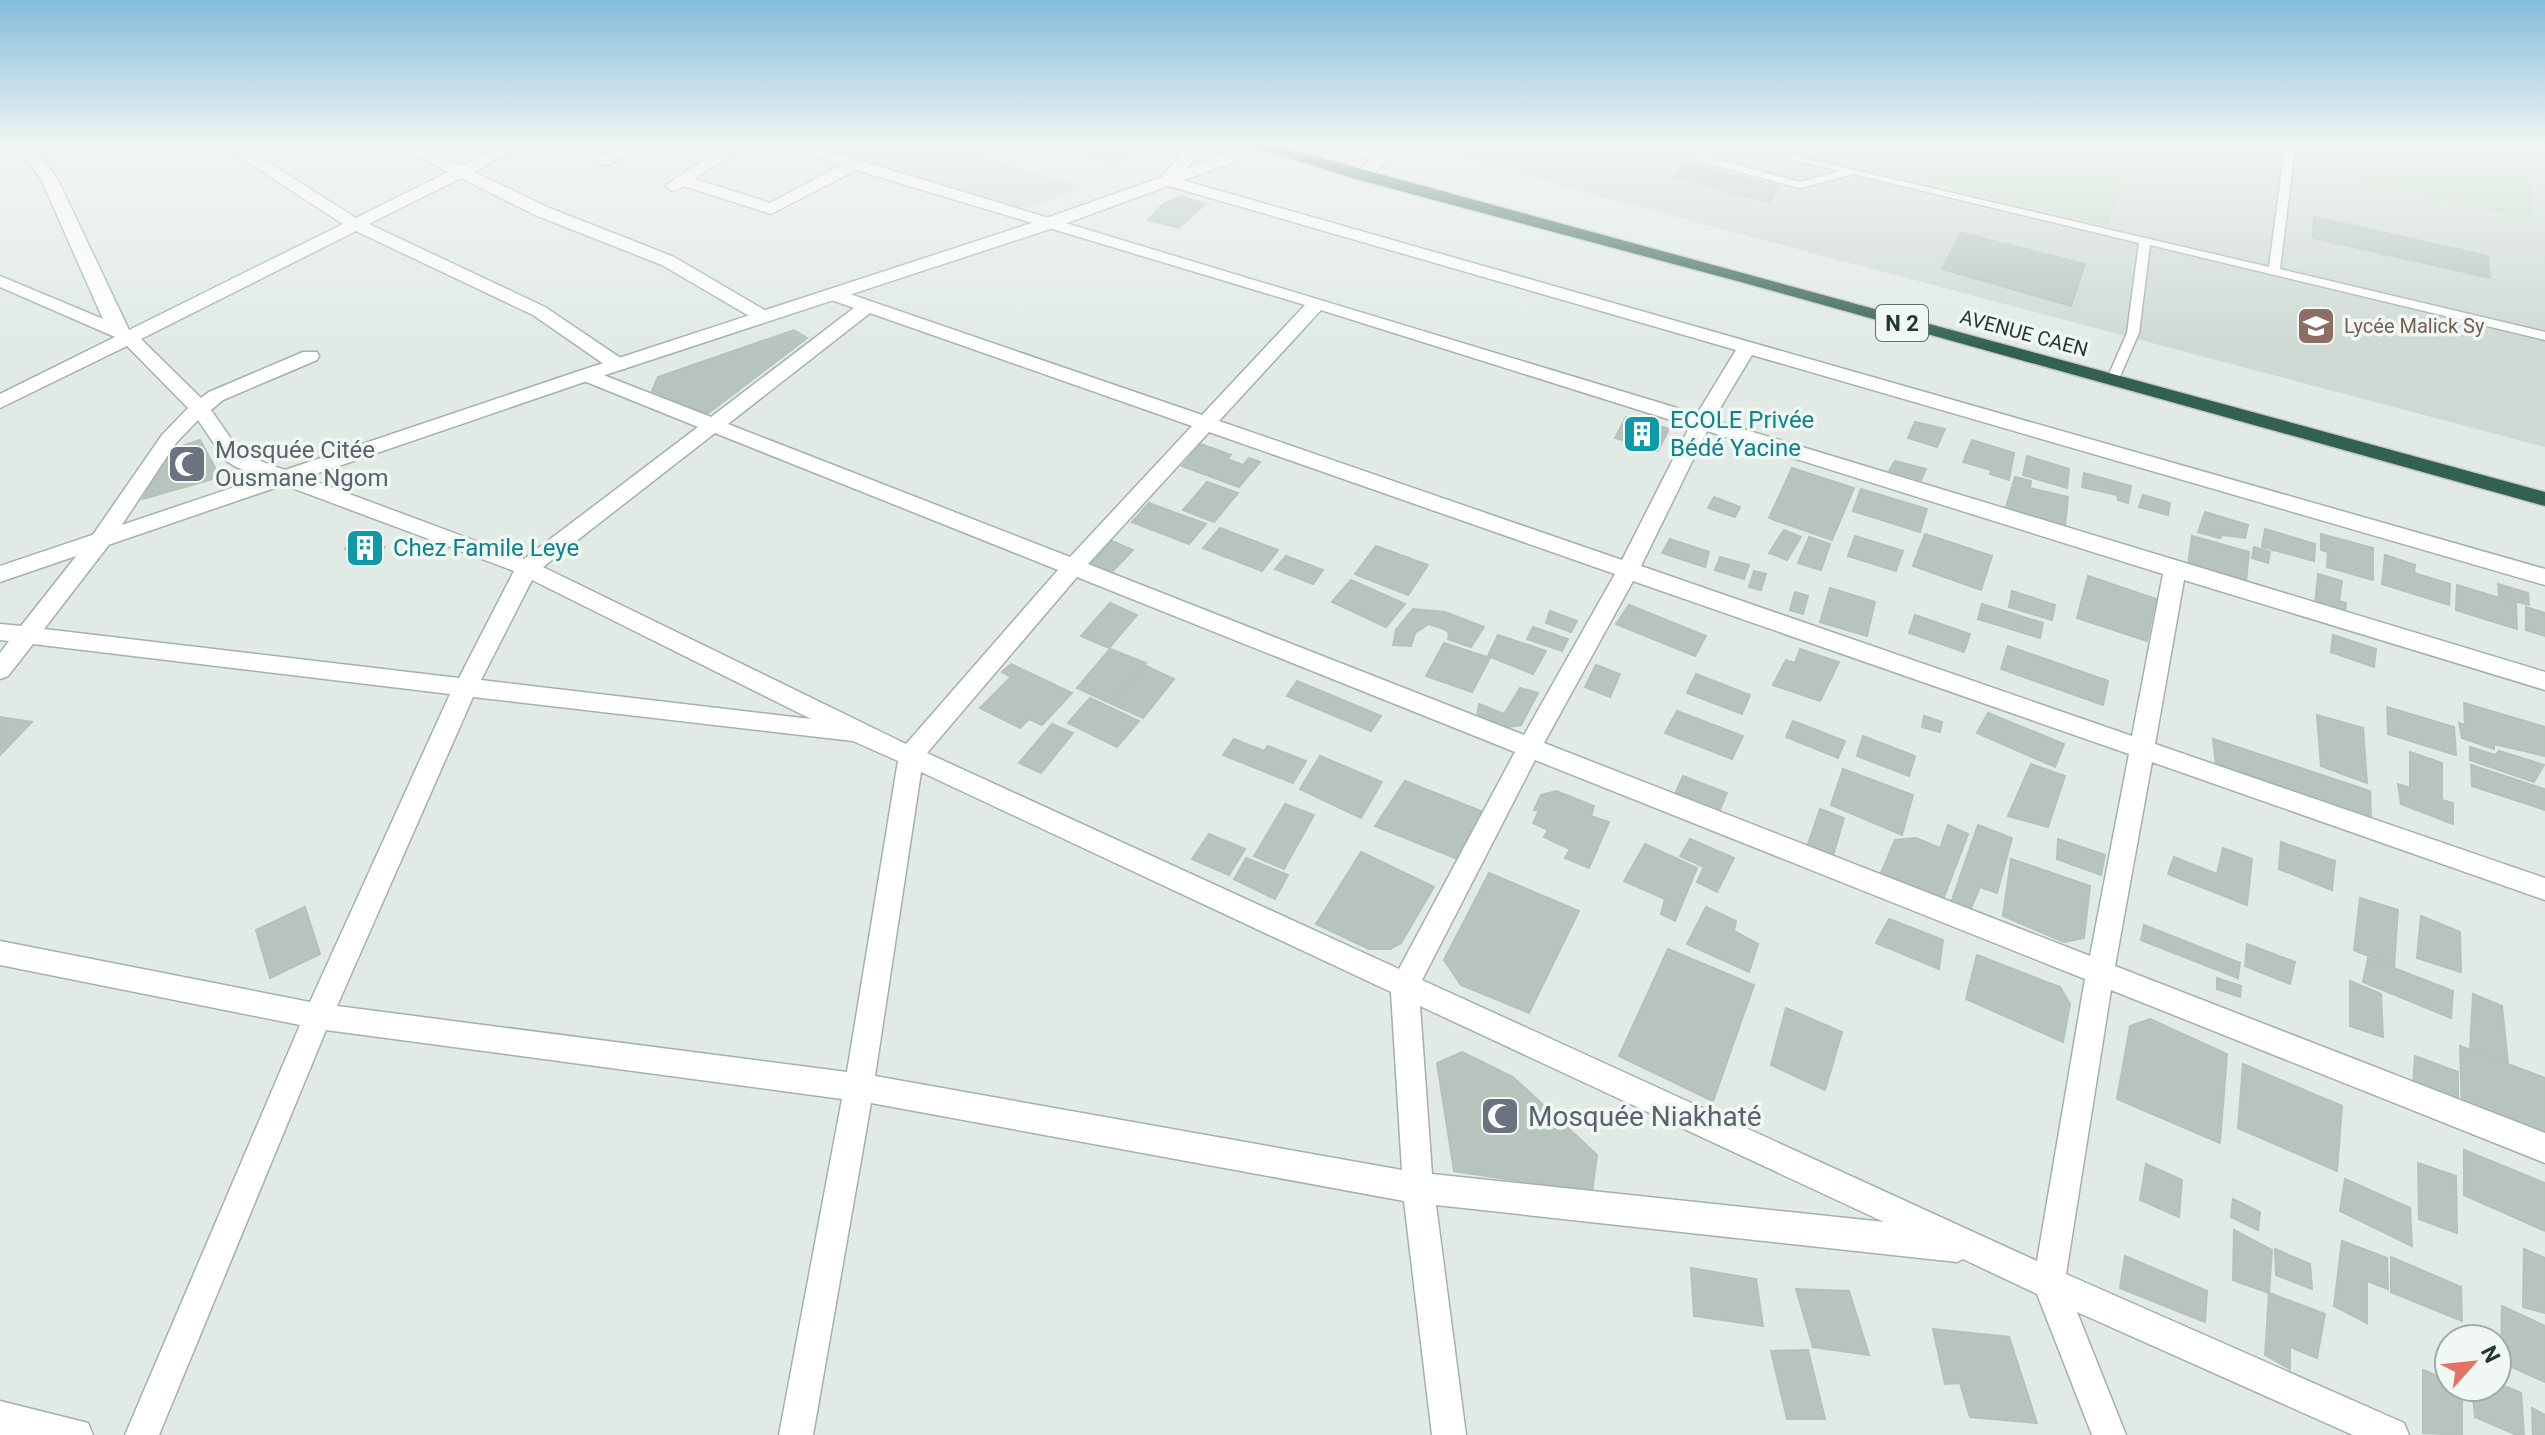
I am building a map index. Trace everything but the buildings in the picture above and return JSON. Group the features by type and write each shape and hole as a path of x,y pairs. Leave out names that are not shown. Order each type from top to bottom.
{"highway":[{"name":"AVENUE CAEN","path":"1502,213 2545,499"}],"street":[{"path":"65,213 123,335"},
{"path":"337,213 539,311 618,365"},
{"path":"0,402 123,335 377,213"},
{"path":"546,213 668,261 762,316"},
{"path":"1011,213 1317,303 2175,570 2545,681"},
{"path":"0,574 762,316 1078,213"},
{"path":"1279,213 2545,577"},
{"path":"0,281 123,335 199,408 232,455 243,462 527,568 866,736 2049,1283 2392,1435"},
{"path":"0,300 23,291"},
{"path":"832,294 2545,889"},
{"path":"796,1435 859,1087 911,755 1074,566 1317,303"},
{"path":"142,1435 318,1016 465,688 527,568 867,307"},
{"path":"1449,1435 1418,1188 1405,985 1530,746 1628,570 1702,422 1747,347"},
{"path":"0,670 100,541 169,439 199,408 242,383 310,356"},
{"path":"586,375 2545,1148"},
{"path":"2109,1435 2049,1283 2100,974 2175,570"},
{"path":"0,632 866,736"},
{"path":"0,953 318,1016 859,1087 1418,1188 1979,1248"},
{"path":"0,1418 76,1435"}],"lane":[{"path":"2029,213 2545,336"},
{"path":"2274,273 2282,213"},
{"path":"2112,381 2133,333 2145,241"}],"shaded area":[{"name":"Lycée Malick Sy","path":"1661,213 2545,213 2545,447"}],"green space":[{"path":"2056,213 2112,213 2108,226"},
{"path":"2501,213 2533,213 2533,220"}],"place":[{"name":"Lycée Malick Sy","path":"2316,326"},
{"name":"ECOLE Privée Bédé Yacine","path":"1642,434"},
{"name":"Mosquée Citée Ousmane Ngom","path":"187,464"},
{"name":"Chez Famile Leye","path":"365,548"},
{"name":"Mosquée Niakhaté","path":"1500,1116"}]}
